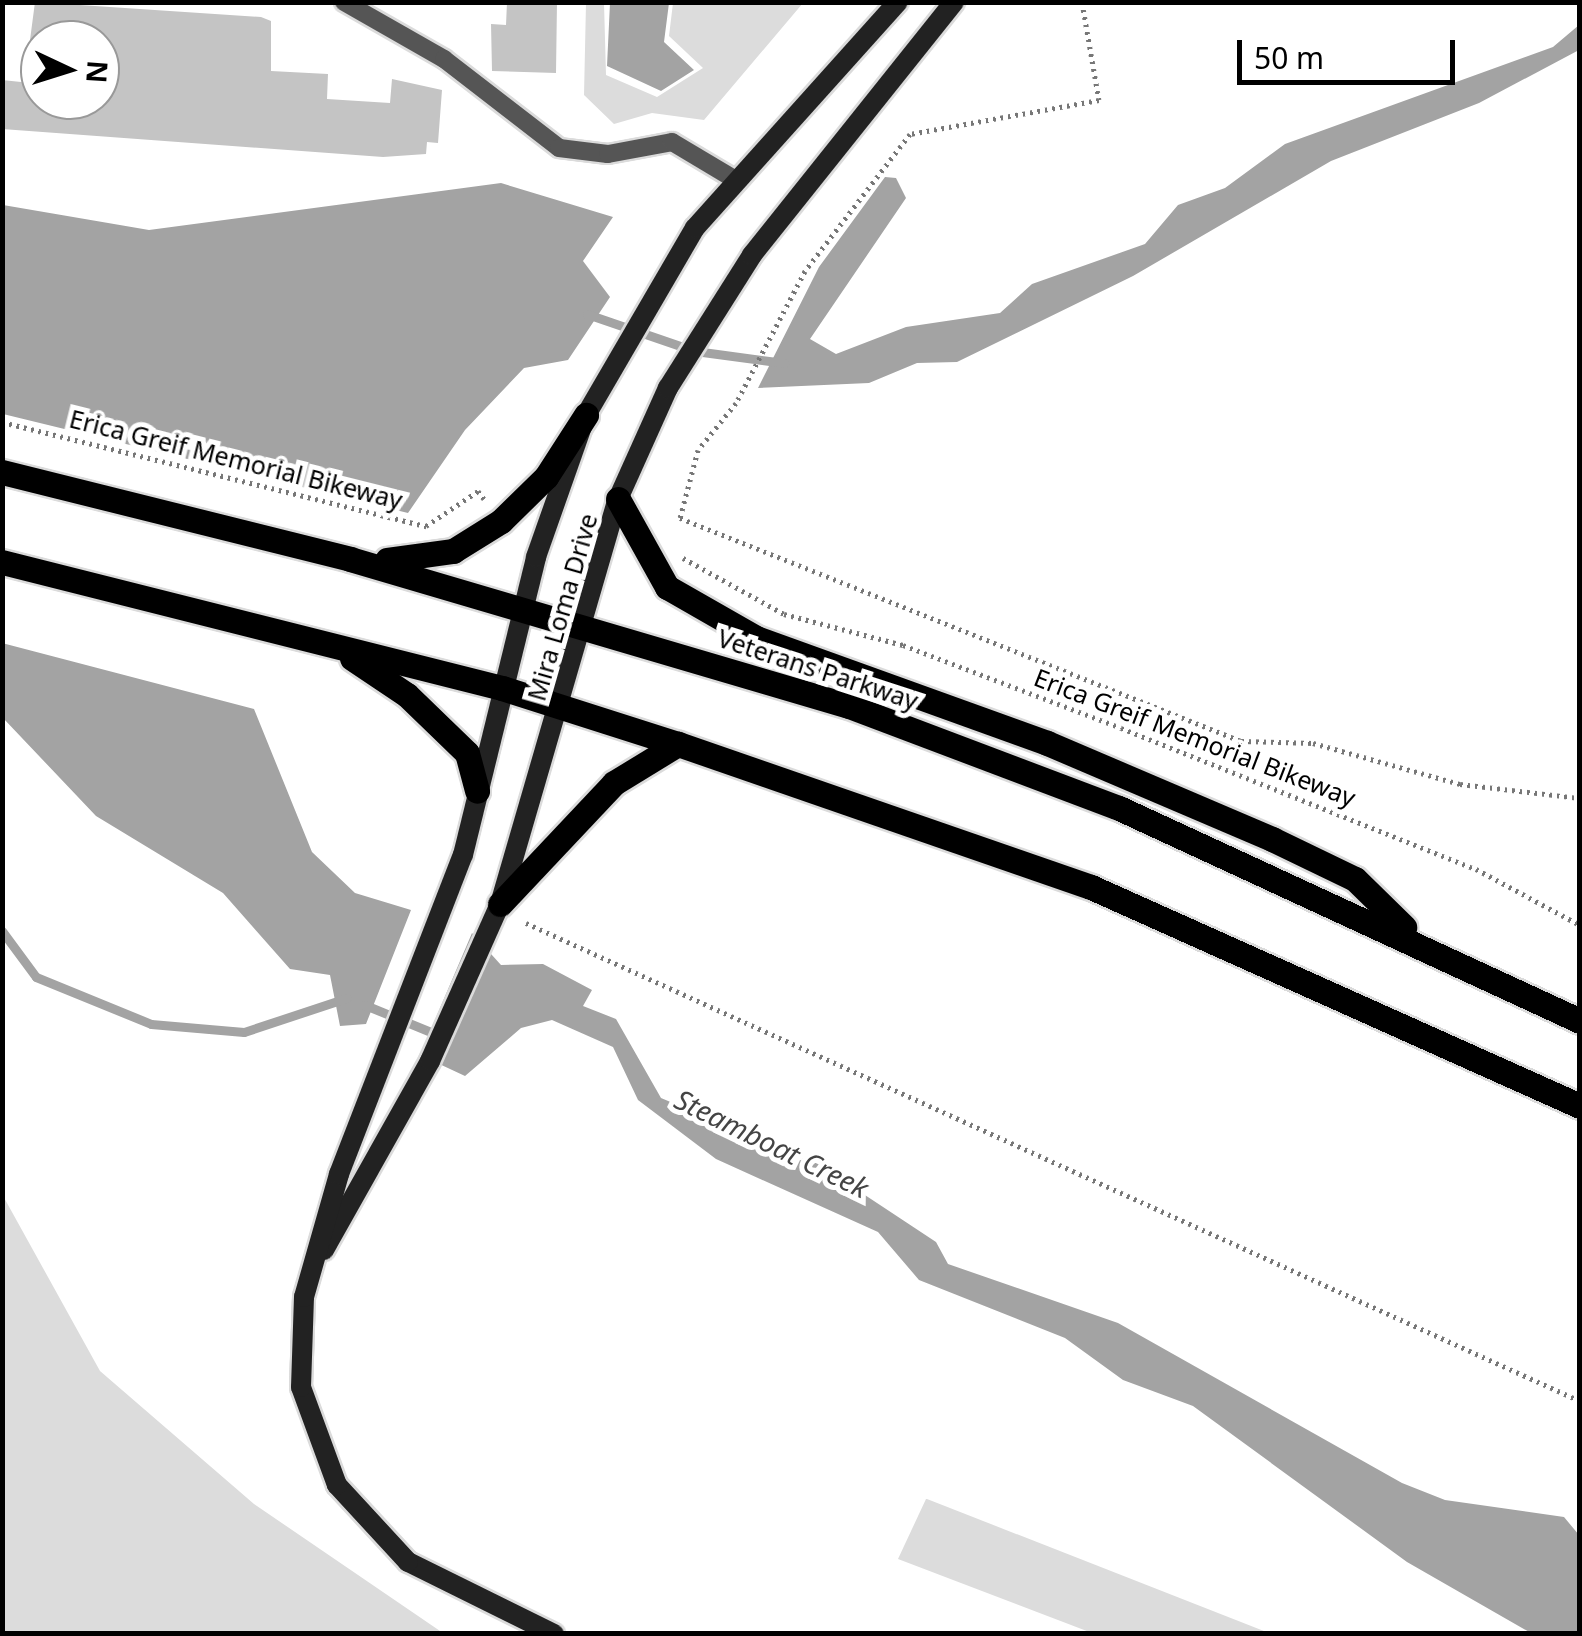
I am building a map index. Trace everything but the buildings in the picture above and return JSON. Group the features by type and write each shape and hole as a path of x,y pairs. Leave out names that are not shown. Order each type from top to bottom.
{"main road":[{"path":"350,559 416,561 453,551 501,521 546,478 586,415"},
{"name":"Veterans Parkway","path":"2,472 350,559 849,706 1119,808 1419,940 1580,1020"},
{"path":"618,499 667,587 756,638 1272,839 1354,879 1419,940"},
{"path":"2,562 502,688 1091,886 1580,1106"},
{"path":"336,647 407,694 466,753 478,791"},
{"path":"500,904 614,783 678,744"}],"street":[{"name":"Mira Loma Drive","path":"554,1634 408,1562 337,1485 301,1386 296,1336 308,1278 392,1034 442,917 478,791 522,609 586,415 614,356 651,294 734,179 898,2"},
{"name":"Mira Loma Drive","path":"308,1278 430,1061 500,904 618,499 668,388 722,299 954,2"}],"lane":[{"path":"344,2 444,59 559,148 608,154 672,142 734,179"}],"path":[{"path":"1082,2 1098,100 910,134 804,271 736,402 698,450 680,518 1241,741 1313,742 1460,784 1580,798"},
{"name":"Erica Greif Memorial Bikeway","path":"2,422 426,526 478,491 501,521"},
{"name":"Erica Greif Memorial Bikeway","path":"784,614 903,645 1121,728 1476,869 1580,925"},
{"path":"526,922 1580,1400"}],"shaded area":[{"path":"586,3 604,3 606,75 657,97 703,68 669,36 673,3 803,3 704,120 652,113 614,124 584,95"},
{"path":"610,3 669,3 664,42 694,70 661,91 607,66"},
{"path":"1579,25 1579,50 1479,103 1331,161 1133,276 957,362 917,363 869,383 758,388 819,267 885,177 896,178 906,198 810,339 836,354 906,327 1000,313 1032,284 1145,244 1178,205 1225,188 1285,144 1553,47"},
{"path":"501,183 613,217 583,261 610,297 568,360 524,368 465,430 408,513 3,414 3,205 149,230"},
{"path":"2,643 254,709 312,852 355,893 411,910 366,1024 340,1026 330,975 290,969 223,893 96,816 3,718"},
{"path":"472,933 501,965 543,964 592,990 583,1006 616,1019 661,1098 818,1164 936,1242 948,1264 1118,1323 1402,1483 1445,1500 1564,1517 1579,1535 1579,1633 1531,1633 1407,1562 1193,1406 1123,1380 1065,1338 919,1280 878,1232 716,1159 638,1100 613,1047 552,1020 521,1028 465,1076 420,1055"},
{"path":"2,1194 100,1371 254,1504 443,1633 3,1633"},
{"path":"926,1499 1269,1633 1092,1633 898,1559"}],"waterway":[{"path":"587,314 695,351 784,363"},
{"name":"Steamboat Creek","path":"2,931 36,977 151,1024 244,1032 346,998"},
{"name":"Steamboat Creek","path":"365,1005 438,1035"}]}
